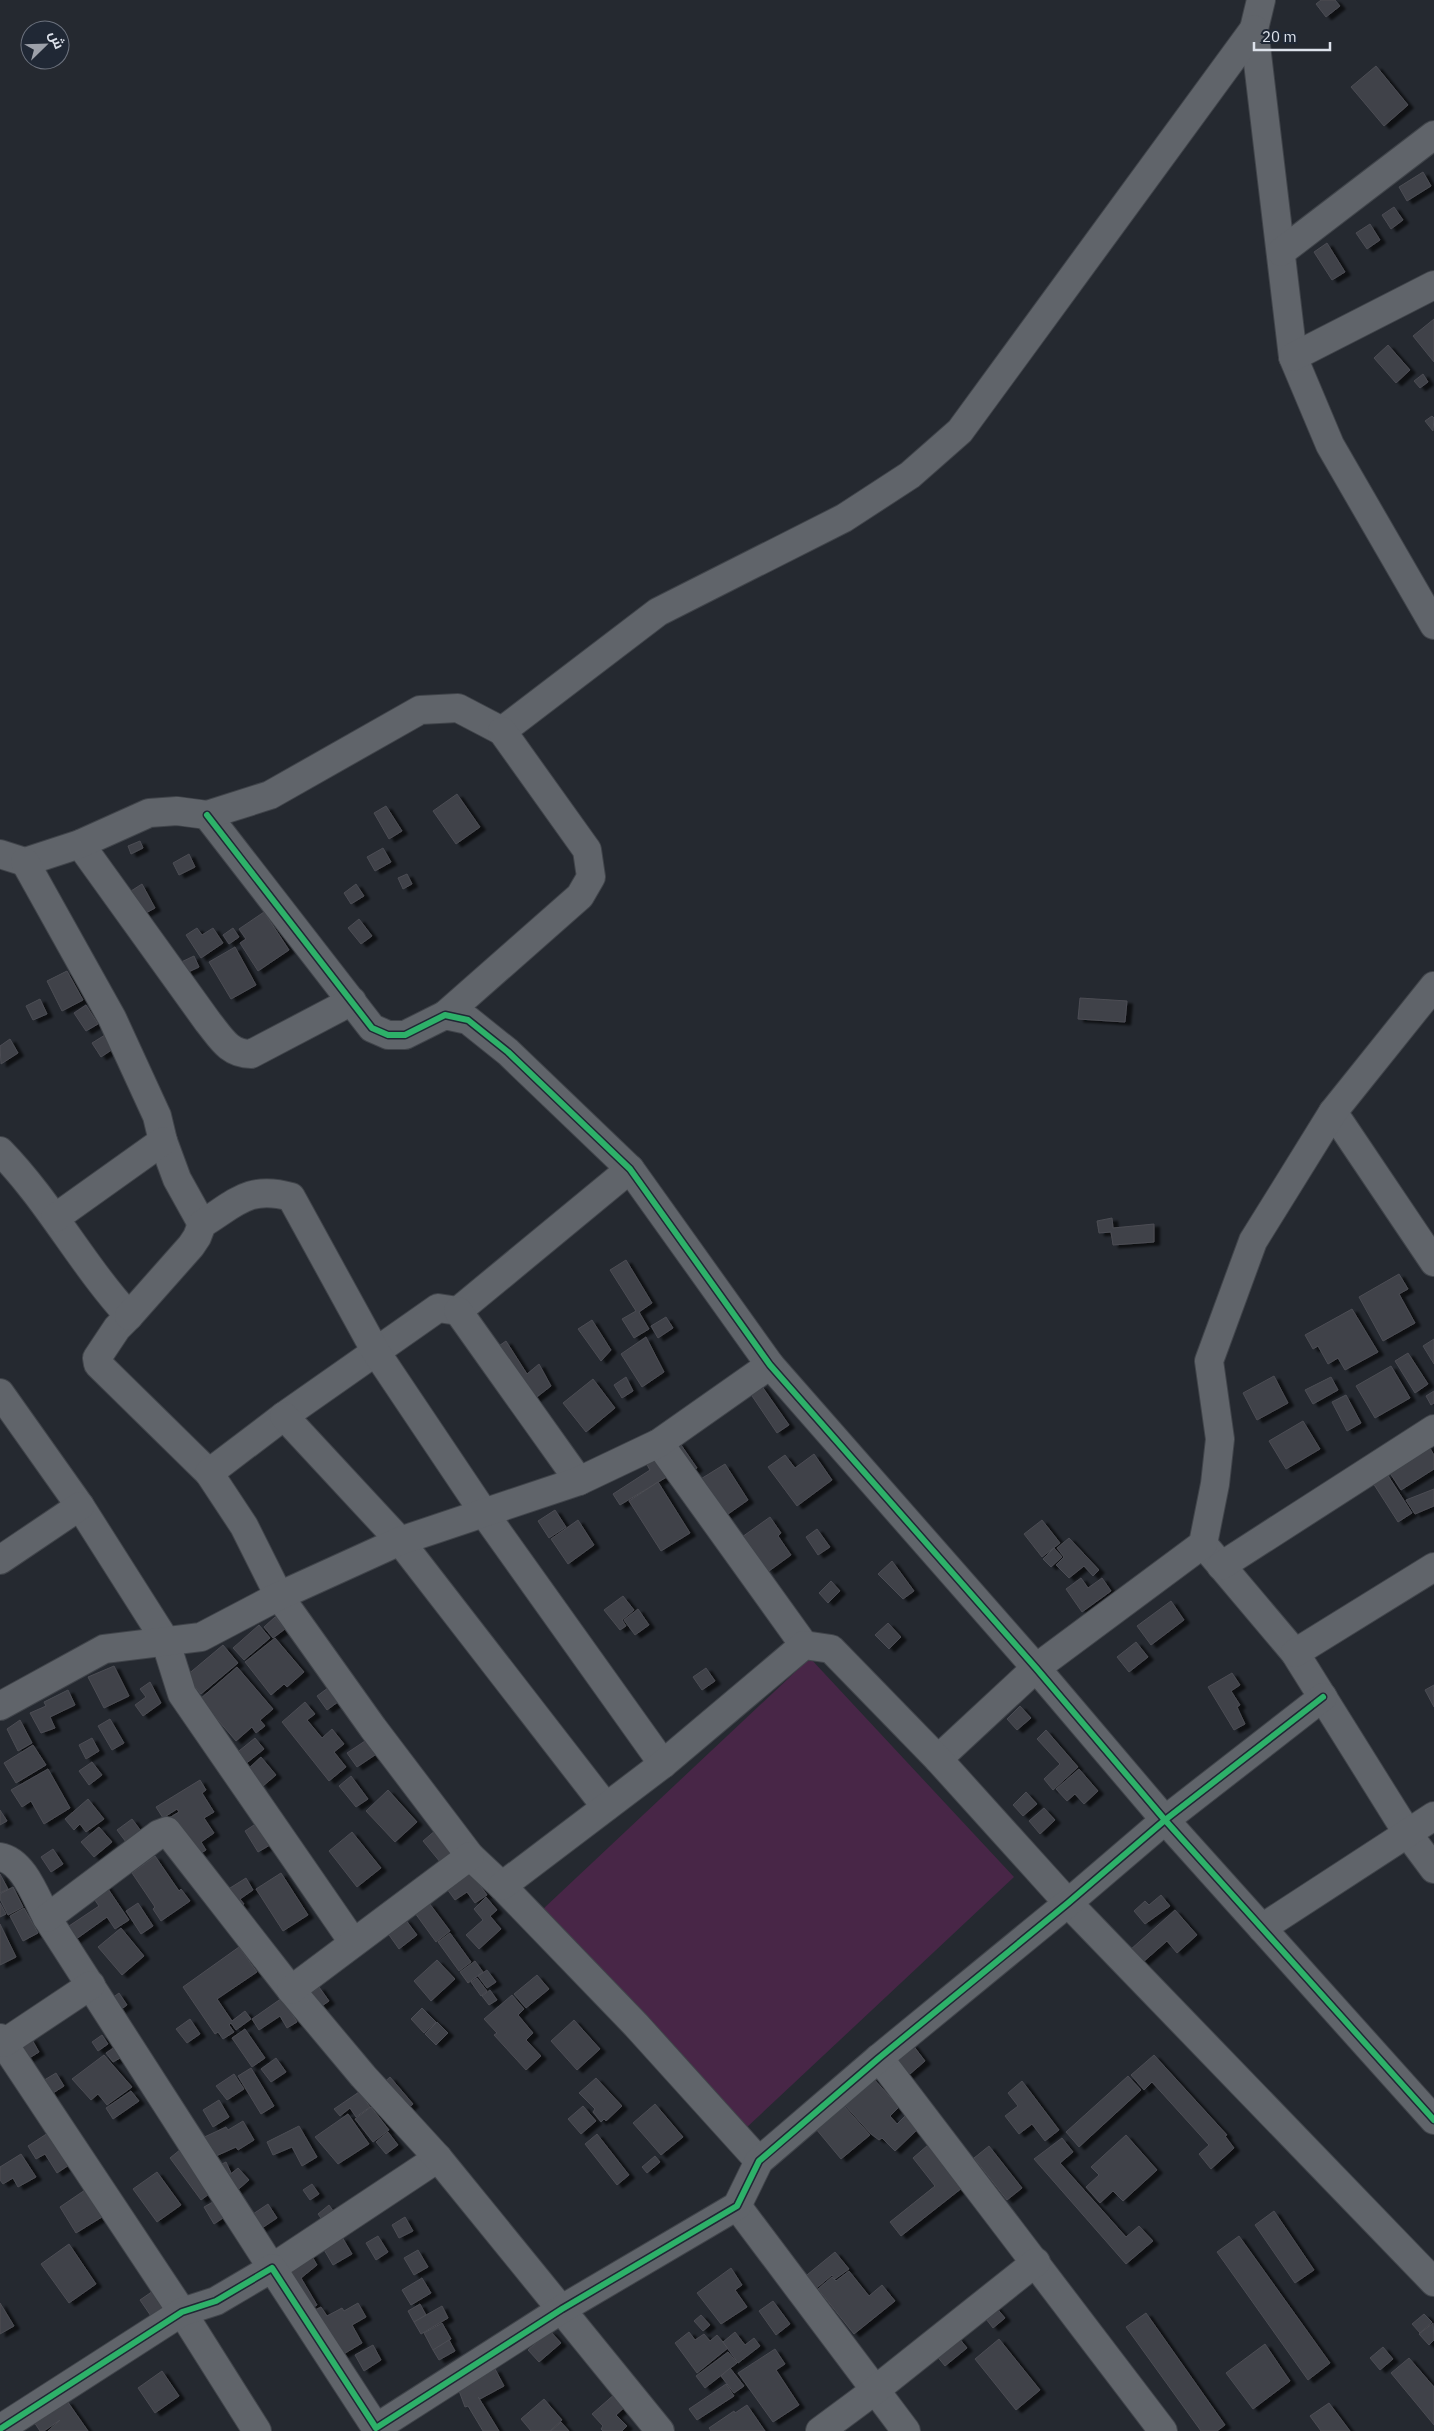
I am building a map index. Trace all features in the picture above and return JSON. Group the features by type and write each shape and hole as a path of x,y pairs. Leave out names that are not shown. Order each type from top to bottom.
{"street":[{"path":"1261,0 1254,29 1293,357 1330,446 1434,625"},
{"path":"502,731 658,612 844,518 910,475 960,431 1254,29"},
{"path":"1281,252 1434,135"},
{"path":"1293,357 1434,285"},
{"path":"202,1224 177,1179 163,1141 157,1116 112,1018 13,858 80,844 149,813 177,811 207,815 270,795 420,710 458,708 502,731 588,850 590,877 580,896 445,1015 405,1035 388,1035 372,1028 207,815"},
{"path":"80,844 208,1022 229,1047 240,1054 251,1054 352,1001"},
{"path":"938,1759 1036,1668 1203,1544 1215,1484 1220,1439 1209,1361 1253,1241 1333,1112 1434,986"},
{"path":"445,1015 468,1020 508,1052 630,1169 770,1364 1036,1668 1164,1820 1434,2120"},
{"path":"1333,1112 1434,1262"},
{"path":"55,1218 163,1141"},
{"path":"0,1151 55,1218 114,1300 129,1316"},
{"path":"458,1311 630,1169"},
{"path":"663,1764 484,1513 376,1352 292,1197 262,1192 248,1195 202,1224 191,1246 117,1328 97,1358 98,1364 209,1473 244,1526 279,1596 373,1728 470,1856 502,1886 636,2025 759,2161"},
{"path":"209,1473 284,1416 438,1308 458,1311 579,1481"},
{"path":"0,1706 104,1649 201,1637 279,1596 400,1541 579,1481 659,1443 770,1364"},
{"path":"0,1393 80,1506 165,1640 182,1694 353,1942"},
{"path":"284,1416 400,1541 606,1807"},
{"path":"1221,1566 1434,1429"},
{"path":"659,1443 804,1646"},
{"path":"0,1560 80,1506"},
{"path":"1203,1544 1295,1653 1408,1834 1434,1869"},
{"path":"1295,1653 1434,1567"},
{"path":"502,1886 663,1764 804,1646 831,1649 938,1759 1068,1903 1434,2282"},
{"path":"0,1857 10,1859 20,1869 48,1918 373,2429 562,2309 737,2206 759,2161 879,2058 1068,1903 1164,1820 1323,1697"},
{"path":"1262,1928 1434,1816"},
{"path":"48,1918 159,1834 167,1831 291,1990 363,2076 438,2158 660,2431"},
{"path":"291,1990 470,1856"},
{"path":"91,1984 2,2040 182,2312 257,2431"},
{"path":"879,2058 1163,2431"},
{"path":"0,2429 182,2312 216,2301 272,2268 438,2158"},
{"path":"737,2206 874,2391 906,2431"},
{"path":"820,2431 874,2391 1036,2262"}],"shaded area":[{"path":"810,1658 1014,1877 745,2129 542,1910"}],"building":[{"path":"1321,0 1335,0 1340,6 1326,17 1316,4"},
{"path":"1376,66 1408,105 1384,126 1351,87"},
{"path":"1423,172 1431,186 1407,201 1399,187"},
{"path":"1394,207 1403,220 1391,229 1382,215"},
{"path":"1370,224 1380,240 1367,249 1356,233"},
{"path":"1327,243 1345,272 1332,280 1314,252"},
{"path":"1434,319 1434,362 1413,336"},
{"path":"1388,345 1410,370 1396,383 1374,358"},
{"path":"1423,374 1428,382 1420,388 1414,381"},
{"path":"1432,416 1434,418 1433,431 1425,421"},
{"path":"457,794 480,827 456,844 433,811"},
{"path":"386,806 402,831 389,839 374,813"},
{"path":"140,841 143,848 131,854 128,846"},
{"path":"383,848 391,862 375,871 367,857"},
{"path":"189,854 195,867 179,875 173,863"},
{"path":"407,874 412,884 403,889 398,878"},
{"path":"142,884 155,908 144,914 131,891"},
{"path":"356,884 364,896 351,904 344,893"},
{"path":"264,912 289,950 258,971 240,943 246,939 239,929"},
{"path":"359,919 372,936 361,944 348,928"},
{"path":"197,928 202,935 213,928 223,943 201,958 186,935"},
{"path":"233,928 239,937 229,944 223,935"},
{"path":"235,947 256,985 231,999 209,962"},
{"path":"194,956 199,967 182,975 177,964"},
{"path":"67,971 83,1000 62,1011 47,981"},
{"path":"1080,998 1127,1001 1125,1022 1078,1019"},
{"path":"40,999 47,1014 33,1020 26,1006"},
{"path":"86,1005 98,1024 86,1031 74,1013"},
{"path":"105,1035 113,1049 101,1057 92,1043"},
{"path":"10,1039 18,1053 1,1064 0,1046"},
{"path":"1112,1218 1113,1228 1154,1224 1154,1242 1113,1245 1111,1232 1099,1233 1097,1221"},
{"path":"626,1260 652,1303 639,1312 649,1329 634,1338 622,1319 636,1311 610,1270"},
{"path":"1399,1274 1408,1289 1399,1294 1415,1323 1383,1341 1359,1297"},
{"path":"1352,1309 1378,1352 1345,1370 1338,1358 1328,1364 1318,1346 1313,1349 1305,1335"},
{"path":"666,1317 673,1328 658,1338 651,1326"},
{"path":"592,1320 611,1350 601,1361 578,1329"},
{"path":"646,1337 664,1372 642,1387 621,1354"},
{"path":"1434,1339 1434,1364 1423,1346"},
{"path":"506,1341 527,1374 539,1364 551,1386 529,1403 493,1350"},
{"path":"1408,1353 1428,1384 1415,1393 1395,1361"},
{"path":"1391,1366 1410,1398 1375,1418 1356,1386"},
{"path":"1274,1376 1288,1403 1257,1420 1243,1393"},
{"path":"626,1377 633,1391 622,1398 614,1385"},
{"path":"1331,1377 1338,1390 1313,1404 1305,1390"},
{"path":"593,1379 615,1408 586,1432 563,1403"},
{"path":"761,1385 789,1425 777,1433 750,1393"},
{"path":"1434,1391 1434,1403 1431,1405 1426,1396"},
{"path":"1346,1395 1361,1423 1347,1431 1332,1402"},
{"path":"1303,1421 1320,1449 1286,1469 1269,1441"},
{"path":"679,1442 697,1468 686,1476 668,1450"},
{"path":"1428,1445 1434,1455 1434,1469 1401,1490 1388,1470"},
{"path":"814,1454 832,1480 797,1506 768,1467 785,1455 795,1468"},
{"path":"657,1457 670,1475 620,1505 613,1494 650,1470 646,1463"},
{"path":"725,1464 748,1500 721,1519 691,1485"},
{"path":"1387,1474 1412,1513 1398,1522 1373,1483"},
{"path":"658,1482 690,1533 661,1551 629,1501"},
{"path":"1434,1489 1434,1506 1415,1514 1406,1500"},
{"path":"555,1510 566,1527 549,1538 538,1521"},
{"path":"770,1517 781,1533 778,1536 791,1555 769,1571 742,1537"},
{"path":"578,1520 594,1545 568,1564 551,1539"},
{"path":"1042,1520 1060,1543 1042,1557 1024,1534"},
{"path":"817,1529 830,1547 818,1555 806,1537"},
{"path":"1069,1538 1099,1570 1093,1576 1084,1566 1069,1578 1056,1565 1064,1557 1057,1548"},
{"path":"1054,1548 1062,1557 1051,1567 1043,1559"},
{"path":"892,1561 914,1591 903,1599 878,1574"},
{"path":"1081,1578 1088,1588 1102,1578 1111,1591 1082,1612 1066,1589"},
{"path":"831,1581 840,1591 828,1603 819,1593"},
{"path":"623,1596 634,1610 622,1620 626,1626 620,1630 604,1610"},
{"path":"1171,1601 1184,1620 1151,1645 1137,1626"},
{"path":"638,1609 649,1625 635,1635 624,1620"},
{"path":"275,1617 285,1629 273,1638 264,1627"},
{"path":"888,1623 901,1637 889,1649 875,1635"},
{"path":"259,1625 270,1638 244,1660 233,1648"},
{"path":"275,1638 304,1672 287,1687 284,1684 271,1695 245,1662"},
{"path":"1136,1642 1148,1657 1129,1672 1117,1657"},
{"path":"223,1645 238,1663 201,1694 186,1676"},
{"path":"114,1666 129,1696 104,1708 88,1677"},
{"path":"237,1667 273,1709 260,1720 265,1726 256,1733 252,1727 236,1741 200,1699"},
{"path":"706,1668 715,1681 702,1690 693,1677"},
{"path":"1232,1673 1240,1685 1231,1691 1240,1705 1237,1707 1245,1724 1234,1730 1208,1687"},
{"path":"150,1682 161,1703 143,1716 135,1705 146,1697 140,1689"},
{"path":"332,1685 342,1699 327,1710 317,1696"},
{"path":"1434,1685 1434,1707 1425,1690"},
{"path":"68,1690 75,1705 50,1717 55,1728 41,1733 30,1713 46,1706 44,1702"},
{"path":"305,1702 315,1714 307,1720 322,1738 332,1729 344,1744 334,1752 346,1767 329,1781 282,1722"},
{"path":"1020,1706 1031,1718 1017,1730 1007,1719"},
{"path":"110,1719 124,1743 112,1750 98,1726"},
{"path":"20,1720 32,1743 18,1751 7,1729"},
{"path":"1046,1730 1078,1767 1053,1790 1044,1779 1060,1764 1037,1739"},
{"path":"92,1738 99,1751 86,1759 79,1745"},
{"path":"255,1738 264,1749 238,1770 229,1759"},
{"path":"368,1739 378,1753 357,1767 347,1753"},
{"path":"33,1745 46,1765 16,1783 4,1763"},
{"path":"261,1757 276,1775 263,1786 249,1768"},
{"path":"92,1762 102,1775 89,1785 79,1771"},
{"path":"48,1769 70,1808 44,1824 31,1801 22,1807 11,1790"},
{"path":"1079,1769 1098,1791 1084,1804 1075,1794 1067,1801 1056,1789"},
{"path":"351,1776 368,1799 356,1807 339,1786"},
{"path":"200,1780 206,1790 202,1793 214,1812 204,1818 214,1833 201,1842 206,1850 190,1860 164,1821 179,1812 177,1809 163,1818 156,1807"},
{"path":"388,1790 417,1822 395,1842 366,1811"},
{"path":"1026,1792 1037,1804 1023,1816 1013,1805"},
{"path":"88,1799 104,1819 86,1832 80,1824 74,1830 65,1819"},
{"path":"1044,1808 1055,1820 1040,1834 1029,1821"},
{"path":"0,1810 7,1821 0,1825"},
{"path":"132,1819 144,1835 129,1846 117,1830"},
{"path":"257,1823 270,1845 258,1852 245,1831"},
{"path":"99,1827 112,1842 94,1857 81,1842"},
{"path":"436,1830 458,1857 445,1868 423,1841"},
{"path":"352,1832 381,1868 357,1887 329,1851"},
{"path":"53,1849 63,1864 51,1872 41,1857"},
{"path":"155,1856 179,1891 181,1889 190,1901 161,1921 153,1909 155,1907 132,1873"},
{"path":"470,1872 487,1895 475,1903 467,1892 455,1900 447,1889"},
{"path":"281,1873 308,1915 283,1931 256,1889"},
{"path":"0,1874 8,1889 0,1893"},
{"path":"246,1878 253,1890 240,1899 244,1904 235,1910 222,1893"},
{"path":"104,1883 129,1920 115,1929 107,1917 72,1942 63,1930 99,1906 90,1893"},
{"path":"13,1887 23,1907 8,1915 0,1899 0,1894"},
{"path":"1161,1895 1170,1906 1145,1924 1134,1911 1145,1901 1149,1905"},
{"path":"486,1897 497,1910 490,1916 501,1929 479,1949 466,1935 483,1920 474,1909"},
{"path":"0,1903 6,1914 0,1917"},
{"path":"138,1903 153,1926 141,1934 126,1911"},
{"path":"429,1903 450,1931 436,1942 415,1913"},
{"path":"24,1908 38,1933 23,1941 10,1916"},
{"path":"1175,1910 1197,1935 1177,1953 1167,1941 1142,1963 1130,1950"},
{"path":"405,1919 417,1935 399,1949 387,1932"},
{"path":"0,1924 16,1957 0,1965"},
{"path":"121,1928 144,1956 122,1975 98,1947"},
{"path":"450,1933 471,1962 459,1971 438,1942"},
{"path":"239,1947 257,1972 217,1999 232,2021 245,2011 251,2019 236,2030 231,2023 229,2025 234,2032 223,2039 218,2032 215,2034 183,1987"},
{"path":"437,1960 455,1979 431,2001 414,1981"},
{"path":"475,1961 483,1972 468,1983 460,1972"},
{"path":"487,1970 496,1982 487,1988 478,1976"},
{"path":"537,1975 549,1989 526,2008 514,1994"},
{"path":"477,1978 487,1991 481,1996 471,1982"},
{"path":"319,1987 329,2001 316,2010 307,1997"},
{"path":"490,1990 497,2000 489,2005 482,1996"},
{"path":"119,1993 127,2005 116,2013 108,2001"},
{"path":"512,1995 524,2009 518,2015 533,2033 526,2040 541,2056 526,2070 494,2035 497,2033 484,2019"},
{"path":"282,1998 297,2022 287,2028 280,2016 259,2030 252,2019"},
{"path":"422,2008 436,2022 424,2033 411,2019"},
{"path":"190,2019 200,2034 187,2043 176,2029"},
{"path":"574,2020 600,2049 577,2070 551,2041"},
{"path":"437,2022 448,2033 436,2045 425,2034"},
{"path":"245,2029 265,2058 252,2067 232,2038"},
{"path":"102,2035 108,2044 98,2051 92,2042"},
{"path":"31,2038 39,2052 26,2060 18,2046"},
{"path":"912,2044 925,2061 903,2080 889,2062"},
{"path":"115,2047 122,2057 113,2062 106,2053"},
{"path":"104,2055 132,2087 107,2105 98,2094 91,2100 72,2079"},
{"path":"1154,2055 1227,2135 1225,2136 1234,2148 1211,2169 1199,2154 1209,2145 1152,2082 1144,2090 1131,2075"},
{"path":"276,2058 286,2072 271,2082 261,2069"},
{"path":"251,2068 274,2106 261,2114 238,2076"},
{"path":"56,2073 64,2086 50,2095 41,2082"},
{"path":"234,2074 244,2089 227,2100 216,2086"},
{"path":"1128,2076 1141,2090 1079,2147 1066,2132"},
{"path":"390,2077 413,2104 404,2112 380,2086"},
{"path":"872,2077 899,2107 890,2116 897,2124 905,2116 918,2129 895,2151 882,2138 879,2140 871,2134 844,2104"},
{"path":"596,2078 622,2106 606,2121 604,2119 601,2122 593,2112 595,2109 579,2093"},
{"path":"1022,2081 1059,2130 1045,2141 1032,2124 1019,2134 1005,2116 1018,2106 1008,2093"},
{"path":"131,2091 139,2101 113,2119 106,2108"},
{"path":"359,2092 370,2107 356,2117 350,2108 340,2116 334,2109"},
{"path":"219,2100 229,2117 213,2127 203,2110"},
{"path":"655,2104 683,2137 661,2155 633,2123"},
{"path":"583,2106 596,2121 581,2134 568,2119"},
{"path":"844,2106 870,2135 841,2159 816,2129"},
{"path":"371,2107 389,2130 373,2142 355,2119"},
{"path":"348,2114 369,2144 338,2164 315,2137"},
{"path":"243,2121 254,2140 238,2150 236,2147 207,2160 198,2140 226,2127 228,2130"},
{"path":"299,2126 317,2157 302,2166 292,2147 273,2155 267,2142"},
{"path":"388,2132 398,2145 386,2154 376,2142"},
{"path":"48,2133 69,2165 57,2173 45,2154 36,2159 28,2146"},
{"path":"597,2134 629,2175 617,2185 585,2144"},
{"path":"1126,2135 1157,2170 1123,2201 1113,2191 1100,2203 1086,2187 1099,2175 1091,2167"},
{"path":"1062,2138 1073,2152 1060,2163 1126,2237 1139,2226 1153,2241 1126,2264 1034,2159"},
{"path":"928,2145 962,2188 901,2236 890,2222 935,2186 913,2158"},
{"path":"989,2146 1022,2188 1007,2200 974,2158"},
{"path":"181,2149 209,2194 201,2200 170,2158"},
{"path":"21,2154 36,2177 18,2187 13,2178 3,2184 0,2180 0,2167"},
{"path":"655,2156 660,2162 647,2173 642,2167"},
{"path":"226,2162 231,2173 218,2179 213,2168"},
{"path":"238,2168 249,2180 233,2194 222,2181"},
{"path":"157,2172 181,2205 157,2222 133,2189"},
{"path":"312,2184 319,2194 310,2200 303,2190"},
{"path":"85,2190 102,2217 76,2233 60,2207"},
{"path":"213,2202 223,2218 214,2224 204,2207"},
{"path":"268,2204 277,2218 259,2230 250,2216"},
{"path":"329,2205 338,2218 327,2226 318,2214"},
{"path":"1274,2211 1314,2270 1295,2283 1255,2225"},
{"path":"405,2217 413,2231 399,2238 392,2225"},
{"path":"378,2236 388,2252 376,2260 366,2243"},
{"path":"1239,2236 1330,2363 1308,2380 1217,2252"},
{"path":"342,2237 352,2254 333,2265 323,2248"},
{"path":"69,2244 96,2284 69,2303 41,2264"},
{"path":"418,2250 428,2267 414,2275 404,2258"},
{"path":"835,2252 849,2269 835,2279 832,2275 813,2291 802,2279"},
{"path":"310,2253 317,2265 301,2278 317,2305 306,2312 281,2275"},
{"path":"731,2268 742,2285 735,2290 747,2307 721,2324 697,2293"},
{"path":"849,2271 869,2296 882,2285 895,2301 854,2334 818,2289 832,2277 836,2281"},
{"path":"422,2278 431,2293 411,2305 402,2290"},
{"path":"153,2291 168,2313 155,2322 140,2300"},
{"path":"773,2301 790,2324 776,2335 759,2311"},
{"path":"0,2303 14,2326 0,2334"},
{"path":"358,2303 366,2317 352,2325 362,2343 342,2355 311,2312 321,2307 327,2316 342,2308 344,2311"},
{"path":"420,2304 426,2315 414,2322 408,2311"},
{"path":"994,2305 1005,2318 993,2328 983,2315"},
{"path":"442,2306 448,2318 421,2334 414,2322"},
{"path":"1146,2313 1225,2425 1217,2431 1201,2431 1126,2327"},
{"path":"1424,2314 1432,2322 1420,2333 1412,2324"},
{"path":"701,2315 710,2325 703,2331 694,2321"},
{"path":"442,2323 451,2339 433,2350 424,2333"},
{"path":"1433,2323 1434,2340 1429,2345 1419,2334"},
{"path":"550,2331 561,2343 539,2362 528,2350"},
{"path":"689,2332 695,2340 704,2334 710,2341 717,2335 728,2348 697,2373 675,2343"},
{"path":"735,2332 745,2345 754,2338 760,2346 738,2363 723,2342"},
{"path":"958,2337 967,2348 945,2366 936,2355"},
{"path":"999,2339 1040,2390 1016,2410 975,2359"},
{"path":"449,2340 455,2351 439,2360 433,2350"},
{"path":"1265,2344 1290,2381 1253,2409 1226,2373"},
{"path":"373,2345 381,2360 364,2371 355,2355"},
{"path":"1383,2347 1393,2359 1380,2370 1370,2358"},
{"path":"775,2349 785,2364 776,2370 799,2405 773,2422 738,2373"},
{"path":"728,2352 737,2363 705,2388 696,2376"},
{"path":"1409,2358 1434,2387 1434,2425 1391,2373"},
{"path":"730,2368 744,2386 734,2393 721,2376"},
{"path":"495,2369 504,2386 480,2399 478,2397 499,2431 483,2431 468,2406 465,2407 458,2388"},
{"path":"162,2371 179,2396 155,2413 138,2388"},
{"path":"726,2384 734,2396 697,2420 689,2409"},
{"path":"616,2393 627,2405 616,2415 627,2426 622,2431 603,2431 601,2429 603,2426 592,2414"},
{"path":"544,2399 562,2420 550,2431 531,2431 521,2419"},
{"path":"67,2401 88,2431 48,2431 60,2420 44,2431 40,2431 34,2422"},
{"path":"1329,2403 1350,2431 1321,2431 1310,2416"},
{"path":"747,2405 765,2431 711,2431 709,2428 734,2411 735,2413"},
{"path":"561,2422 569,2431 551,2431"}],"cycle path":[{"path":"207,815 372,1028 388,1035 405,1035 445,1015 468,1020 508,1052 630,1169 770,1365 1036,1668 1165,1820 1434,2120"},
{"path":"0,2429 182,2312 216,2301 272,2268 376,2428 562,2309 737,2206 759,2161 879,2058 1068,1903 1165,1820 1323,1697"}]}
